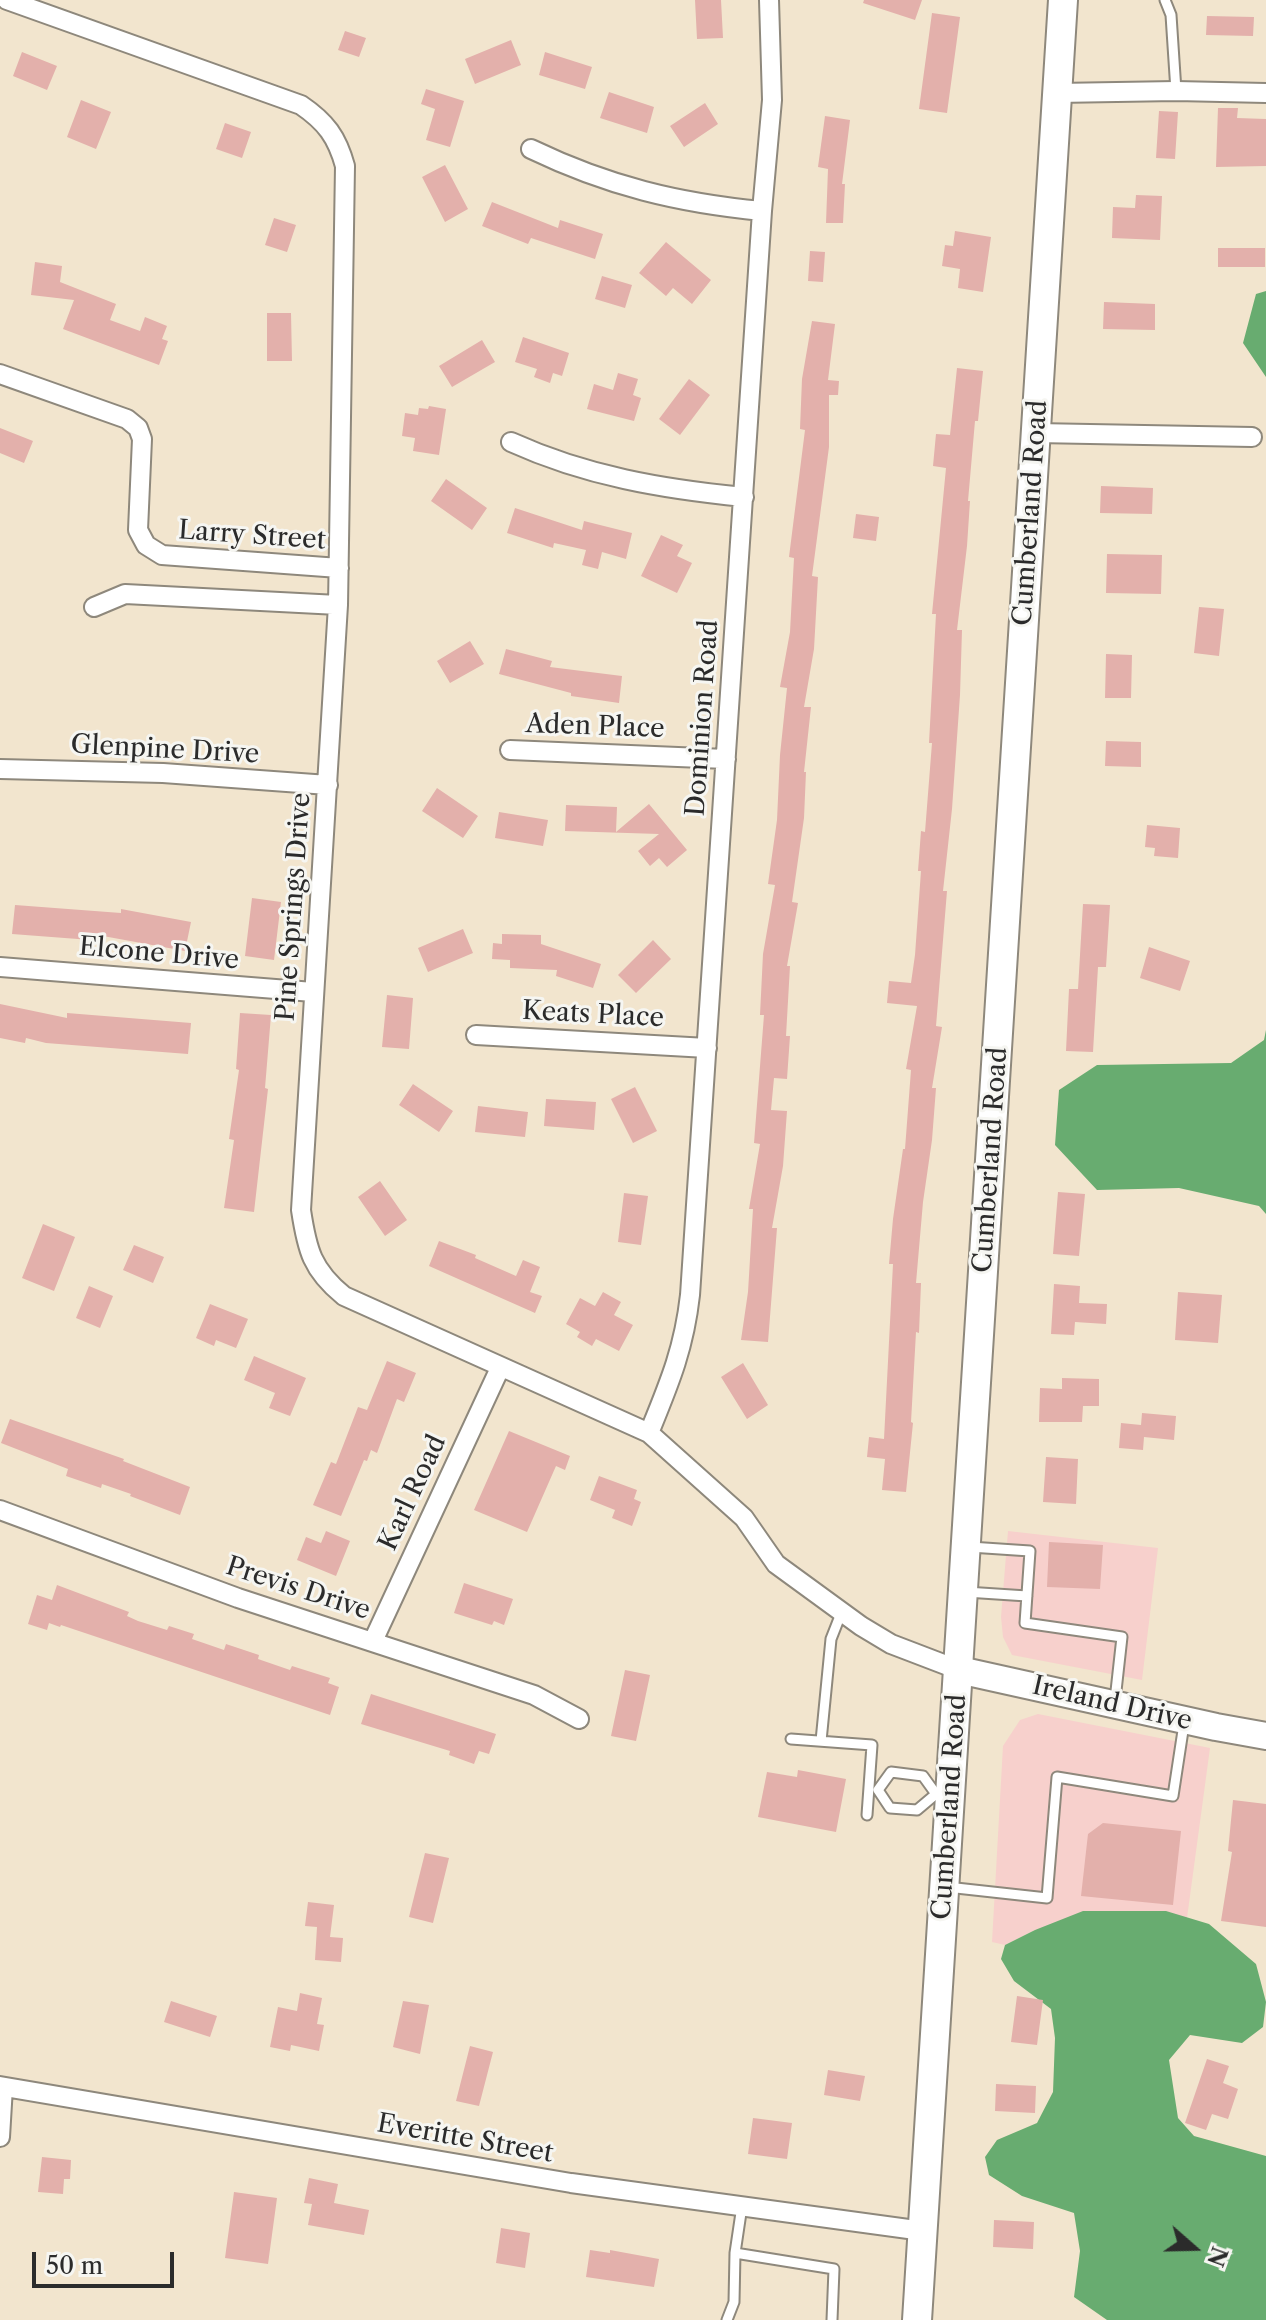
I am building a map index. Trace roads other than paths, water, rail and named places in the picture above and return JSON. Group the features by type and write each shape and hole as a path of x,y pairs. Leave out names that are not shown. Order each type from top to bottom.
{"main road":[{"name":"Cumberland Road","path":"917,2320 945,1887 944,1794 959,1670 1063,0"},
{"name":"Ireland Drive","path":"959,1670 1266,1736"}],"street":[{"name":"Pine Springs Drive","path":"7,0 301,105 331,130 345,166 338,605 301,1210 306,1244 315,1265 327,1282 344,1296 649,1433 744,1518 776,1564 891,1644 959,1670"},
{"name":"Dominion Road","path":"649,1433 678,1364 686,1334 772,100 769,0"},
{"path":"1057,93 1266,93"},
{"path":"531,149 615,184 649,194 705,205 762,211"},
{"name":"Larry Street","path":"0,374 127,419 138,428 142,439 138,530 146,545 162,555 339,568"},
{"path":"1036,433 1252,437"},
{"path":"511,442 584,471 626,481 673,490 744,497"},
{"path":"94,607 125,594 338,605"},
{"name":"Aden Place","path":"510,750 726,759"},
{"name":"Glenpine Drive","path":"0,769 163,773 328,785"},
{"name":"Elcone Drive","path":"0,967 313,992"},
{"name":"Keats Place","path":"476,1035 707,1048"},
{"name":"Karl Road","path":"373,1641 500,1368"},
{"name":"Previs Drive","path":"0,1510 238,1598 534,1695 579,1719"},
{"path":"0,2137 2,2087"},
{"name":"Everitte Street","path":"2,2087 571,2183 923,2231"}],"lane":[{"path":"1165,0 1171,15 1176,91"},
{"path":"967,1547 1030,1551 1025,1623 1122,1637 1115,1705"},
{"path":"964,1591 1027,1596"},
{"path":"821,1741 831,1639 842,1611"},
{"path":"945,1887 1047,1898 1057,1777 1173,1796 1185,1720"},
{"path":"791,1739 872,1745 874,1790 867,1815"},
{"path":"891,1772 923,1776 944,1794 917,1810 890,1808 874,1790 891,1772"},
{"path":"727,2320 734,2302 735,2253 742,2206"},
{"path":"735,2253 834,2269 832,2320"}]}
